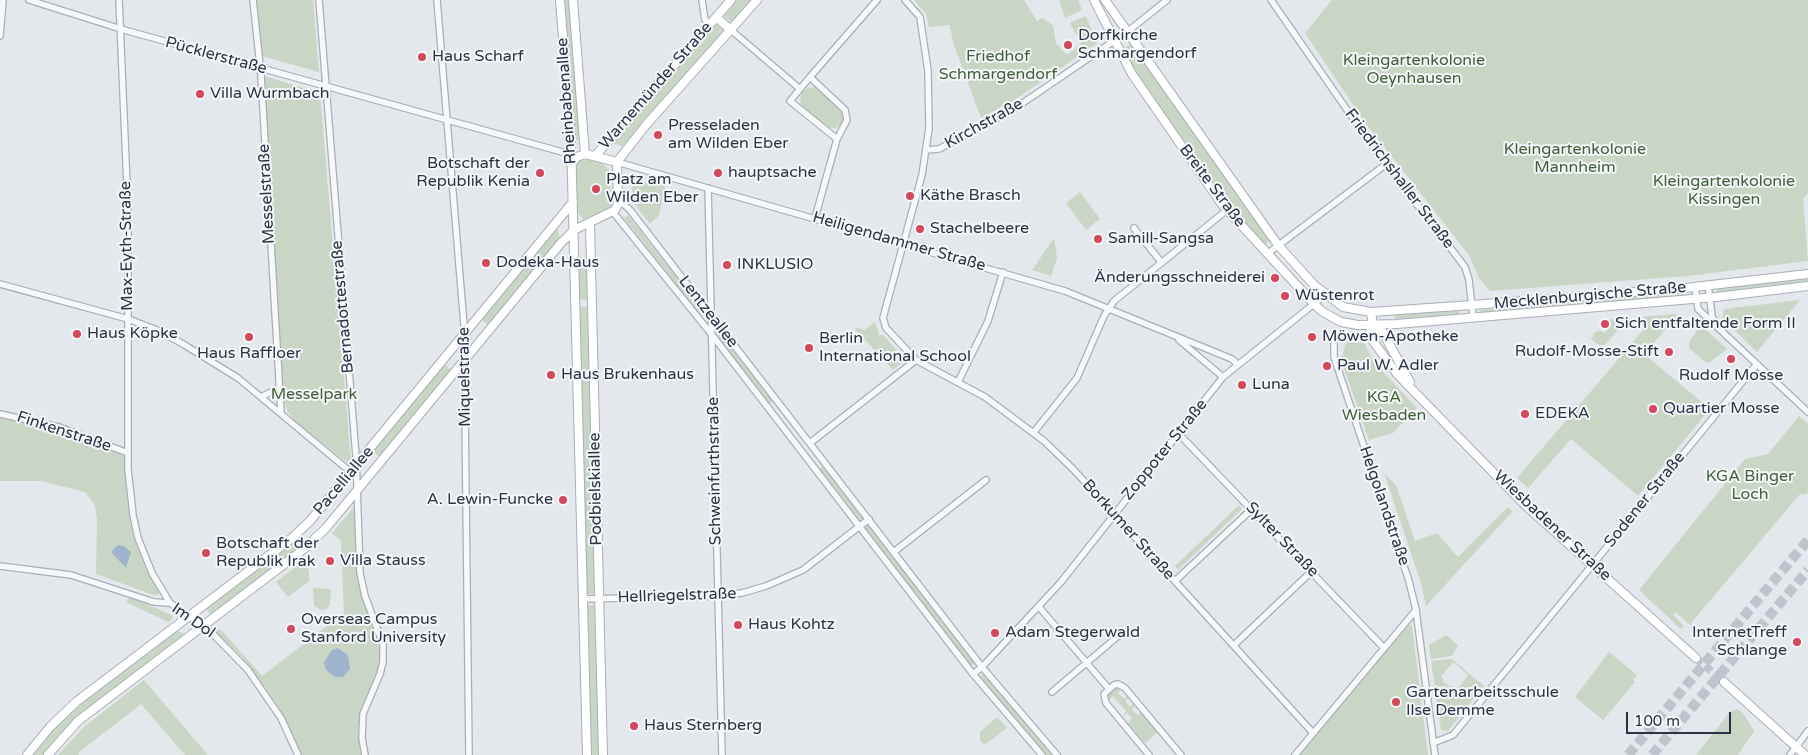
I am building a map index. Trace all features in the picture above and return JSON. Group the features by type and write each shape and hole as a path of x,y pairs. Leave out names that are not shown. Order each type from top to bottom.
{"street":[{"path":"0,36 2,0"},
{"name":"Pücklerstraße","path":"29,0 121,29 578,155"},
{"name":"Max-Eyth-Straße","path":"119,0 128,209 128,453 130,491 138,538 152,573 170,603"},
{"name":"Messelstraße","path":"253,0 260,68 281,413"},
{"name":"Bernadottestraße","path":"319,0 357,466"},
{"name":"Miquelstraße","path":"437,0 465,358 469,755"},
{"name":"Rheinbabenallee","path":"560,0 578,155"},
{"name":"Rheinbabenallee","path":"573,0 578,155 571,164 573,202"},
{"path":"702,0 705,20 709,24"},
{"name":"Warnemünder Straße","path":"596,155 731,0"},
{"name":"Warnemünder Straße","path":"617,162 646,125 757,0"},
{"path":"837,139 790,101 878,0"},
{"name":"Borkumer Straße","path":"905,0 920,17 925,49 929,97 926,150 922,175 883,318 886,328 922,365 958,382 1000,407 1034,432 1073,469 1313,733"},
{"name":"Breite Straße","path":"1094,0 1148,100 1227,210 1322,312 1341,322 1373,326"},
{"name":"Breite Straße","path":"1105,0 1278,245 1325,295 1343,307 1371,312"},
{"name":"Kirchstraße","path":"926,150 939,149 1011,111 1127,32 1167,0"},
{"name":"Friedrichshaller Straße","path":"1271,0 1386,165 1465,267 1469,280 1473,317"},
{"name":"Warnemünder Straße","path":"716,17 731,30"},
{"path":"731,30 800,89"},
{"path":"810,77 846,110 847,120 837,139 815,218"},
{"path":"573,202 574,230 614,212 617,208 618,199 617,162 596,155 578,155"},
{"name":"Heiligendammer Straße","path":"617,162 1066,291 1232,359 1238,365"},
{"path":"1267,254 1386,165"},
{"name":"Schweinfurthstraße","path":"708,188 722,755"},
{"name":"Lentzeallee","path":"618,199 630,210 982,667 1056,755"},
{"name":"Pacelliallee","path":"27,755 50,727 76,702 292,538 306,525 354,475 357,466 573,202"},
{"path":"1034,432 1076,378 1108,309 1121,294 1227,210"},
{"name":"Lentzeallee","path":"614,212 712,335 973,674 1042,755"},
{"name":"Podbielskiallee","path":"590,223 603,755"},
{"path":"1134,228 1161,262"},
{"name":"Pacelliallee","path":"48,755 78,721 203,627 304,549 318,536 561,243 574,230"},
{"name":"Podbielskiallee","path":"574,230 587,755"},
{"path":"958,382 988,321 1003,272"},
{"name":"Mecklenburgische Straße","path":"1371,312 1695,287 1808,274"},
{"path":"0,284 128,319 157,330 212,360 281,413 354,475 358,490 360,572 365,596 380,631 384,651 380,674 363,714 362,738 365,755"},
{"path":"1708,285 1712,316 1718,327"},
{"name":"Mecklenburgische Straße","path":"1373,326 1709,297 1808,286"},
{"path":"1695,287 1698,309 1808,412"},
{"name":"Zoppoter Straße","path":"982,667 1040,607 1224,377 1325,295"},
{"path":"576,302 591,302"},
{"name":"Wiesbadener Straße","path":"1371,312 1373,326 1370,332 1379,352 1395,372 1413,388 1516,496 1696,658"},
{"name":"Wiesbadener Straße","path":"1373,326 1382,332 1413,388"},
{"name":"Heiligendammer Straße","path":"1175,337 1224,377"},
{"name":"Helgolandstraße","path":"1334,344 1334,357 1410,581 1416,610 1434,755"},
{"path":"810,443 916,360"},
{"name":"Sodener Straße","path":"1433,743 1453,735 1593,565 1613,537 1757,364"},
{"path":"261,397 279,388"},
{"name":"Finkenstraße","path":"0,414 59,427 128,453"},
{"path":"788,433 796,426"},
{"name":"Sylter Straße","path":"1179,434 1384,648"},
{"path":"815,468 824,461"},
{"path":"895,552 986,480"},
{"path":"1175,581 1252,509"},
{"name":"Hellriegelstraße","path":"583,599 717,596 742,593 785,579 817,560 869,519"},
{"path":"306,525 318,536"},
{"path":"292,538 304,549"},
{"name":"Im Dol","path":"0,566 71,575 154,602 170,603 227,647 248,670 281,718 298,755"},
{"path":"1234,646 1312,571"},
{"path":"1040,607 1109,689"},
{"path":"1295,755 1416,610"},
{"path":"1052,692 1123,632"},
{"path":"973,674 982,667"},
{"path":"1724,682 1805,755"},
{"path":"1145,754 1106,703 1104,694 1118,684 1125,688 1180,755"},
{"path":"1790,755 1808,732"}],"green space":[{"path":"257,0 313,0 319,72 262,56"},
{"path":"563,0 570,0 580,140 574,140"},
{"path":"735,0 753,0 732,23 723,15"},
{"name":"Friedhof Schmargendorf","path":"914,0 1024,0 1037,21 1042,18 1053,25 1056,43 1067,55 1081,44 1070,23 1086,16 1097,43 1019,97 981,118 953,42 950,25 929,27 926,14"},
{"path":"1059,0 1078,0 1082,10 1065,18"},
{"path":"1332,0 1808,0 1808,193 1803,199 1808,261 1688,276 1490,291 1479,278 1469,255 1364,121 1305,33"},
{"path":"715,23 724,31 623,146 610,143"},
{"path":"1130,44 1270,241 1265,245 1222,197 1142,84 1123,49"},
{"name":"Messelpark","path":"264,76 320,93 351,461 349,464 295,421 288,412 283,400"},
{"path":"815,87 843,110 844,120 837,128 825,128 801,105 800,98 802,92 808,88"},
{"path":"590,159 602,163 609,170 612,204 610,209 583,219 577,212 575,167 578,161"},
{"path":"638,181 665,185 659,215 650,224 633,202 632,188"},
{"path":"1080,192 1100,219 1086,230 1066,203"},
{"path":"628,215 703,312 699,314 624,218"},
{"path":"557,228 560,238 488,325 481,319"},
{"path":"1054,238 1057,258 1051,276 1032,270"},
{"path":"578,257 587,257 588,300 579,299"},
{"path":"1808,278 1808,281 1717,292 1717,288"},
{"path":"1683,292 1683,296 1480,313 1479,310"},
{"path":"1800,300 1757,352 1722,318 1724,309"},
{"path":"580,307 587,307 595,594 587,594"},
{"path":"1459,310 1459,314 1395,319 1393,315"},
{"path":"1678,315 1644,354 1710,409 1638,496 1571,439 1528,488 1517,478 1644,329 1643,317"},
{"path":"1628,318 1605,345 1599,345 1591,339 1595,332 1601,331 1605,333 1607,330 1601,325 1602,320"},
{"path":"875,322 879,335 883,335 903,357 903,362 893,370 853,327 864,330"},
{"path":"1701,325 1727,349 1709,363 1705,362 1689,348 1689,342"},
{"path":"718,332 773,401 769,404 715,335"},
{"name":"KGA Wiesbaden","path":"1349,339 1365,344 1373,361 1417,408 1393,433 1369,440 1341,360"},
{"path":"445,364 451,370 380,457 373,452"},
{"path":"0,416 49,427 122,455 126,460 126,490 132,531 145,567 160,592 156,596 96,574 97,519 95,505 85,492 41,481 0,481"},
{"name":"KGA Binger Loch","path":"1799,416 1808,424 1808,492 1800,494 1692,622 1691,626 1676,612 1673,615 1684,626 1681,629 1639,590 1745,459 1768,454"},
{"path":"822,466 863,516 862,519 860,520 820,469"},
{"path":"1384,473 1396,485 1415,541 1437,533 1458,557 1508,507 1513,511 1426,606 1421,583"},
{"path":"356,505 357,574 363,599 378,636 381,650 377,673 360,715 358,731 362,755 302,755 280,709 262,683 240,655 213,630 217,628 223,632 262,676 344,613 341,541 332,533"},
{"path":"1239,505 1242,509 1178,570 1175,566"},
{"path":"869,524 922,592 974,662 974,665 970,665 865,528"},
{"path":"293,542 299,548 211,616 206,608"},
{"path":"302,562 309,570 309,581 288,597 276,582"},
{"path":"313,588 331,589 330,604 327,609 321,610 314,606"},
{"path":"129,596 171,615 173,617 171,621 168,622 126,602"},
{"path":"587,605 595,605 599,755 591,755"},
{"name":"Gartenarbeitsschule Ilse Demme","path":"1407,623 1412,626 1428,755 1300,755"},
{"path":"177,630 185,635 71,724 43,755 31,755 68,714"},
{"path":"1446,635 1458,645 1452,656 1431,659 1429,645"},
{"path":"1609,652 1637,675 1633,680 1635,682 1603,720 1575,697"},
{"path":"1452,659 1484,686 1448,731 1441,730 1435,689 1452,686 1457,690 1468,675 1453,662 1441,677 1444,680 1443,682 1449,686 1435,687 1431,661"},
{"path":"982,674 985,675 1052,755 1045,755 980,677"},
{"path":"144,680 208,755 185,755 141,704 78,753 79,755 58,755 84,727"},
{"path":"1116,688 1122,689 1118,693 1124,699 1128,696 1125,701 1130,707 1134,703 1135,705 1132,709 1137,715 1141,712 1158,732 1145,743 1128,723 1132,718 1127,713 1123,717 1126,711 1113,696 1109,700 1108,695"},
{"path":"1737,709 1743,713 1754,731 1738,755 1696,755 1729,713"},
{"path":"997,717 1007,728 984,745 980,740 980,732"}],"water":[{"path":"118,545 125,547 131,552 126,568 111,552"},
{"path":"338,648 348,655 350,669 343,677 335,677 326,670 324,662 332,650"}],"tunnel":[{"path":"1628,755 1808,540"},
{"path":"1652,755 1808,570"},
{"path":"1696,658 1724,682"}],"place":[{"name":"Dorfkirche Schmargendorf","path":"1068,45"},
{"name":"Haus Scharf","path":"422,57"},
{"name":"Villa Wurmbach","path":"200,94"},
{"name":"Presseladen am Wilden Eber","path":"658,135"},
{"name":"Botschaft der Republik Kenia","path":"540,173"},
{"name":"hauptsache","path":"718,173"},
{"name":"Platz am Wilden Eber","path":"596,189"},
{"name":"Käthe Brasch","path":"910,196"},
{"name":"Stachelbeere","path":"920,229"},
{"name":"Samill-Sangsa","path":"1098,239"},
{"name":"Dodeka-Haus","path":"486,263"},
{"name":"INKLUSIO","path":"727,265"},
{"name":"Änderungsschneiderei","path":"1275,278"},
{"name":"Wüstenrot","path":"1285,296"},
{"name":"Sich entfaltende Form II","path":"1605,324"},
{"name":"Haus Köpke","path":"77,334"},
{"name":"Haus Raffloer","path":"249,337"},
{"name":"Möwen-Apotheke","path":"1312,337"},
{"name":"Berlin International School","path":"809,348"},
{"name":"Rudolf-Mosse-Stift","path":"1669,352"},
{"name":"Rudolf Mosse","path":"1731,359"},
{"name":"Paul W. Adler","path":"1327,366"},
{"name":"Haus Brukenhaus","path":"551,375"},
{"name":"Luna","path":"1242,385"},
{"name":"Quartier Mosse","path":"1653,409"},
{"name":"EDEKA","path":"1525,414"},
{"name":"A. Lewin-Funcke","path":"563,500"},
{"name":"Botschaft der Republik Irak","path":"206,553"},
{"name":"Villa Stauss","path":"330,561"},
{"name":"Haus Kohtz","path":"738,625"},
{"name":"Overseas Campus Stanford University","path":"291,629"},
{"name":"Adam Stegerwald","path":"995,633"},
{"name":"InternetTreff Schlange","path":"1797,642"},
{"name":"Gartenarbeitsschule Ilse Demme","path":"1396,702"},
{"name":"Haus Sternberg","path":"634,726"}],"park label":[{"name":"Kleingartenkolonie Oeynhausen","path":"1414,70"},
{"name":"Kleingartenkolonie Mannheim","path":"1575,159"},
{"name":"Kleingartenkolonie Kissingen","path":"1724,191"}]}
